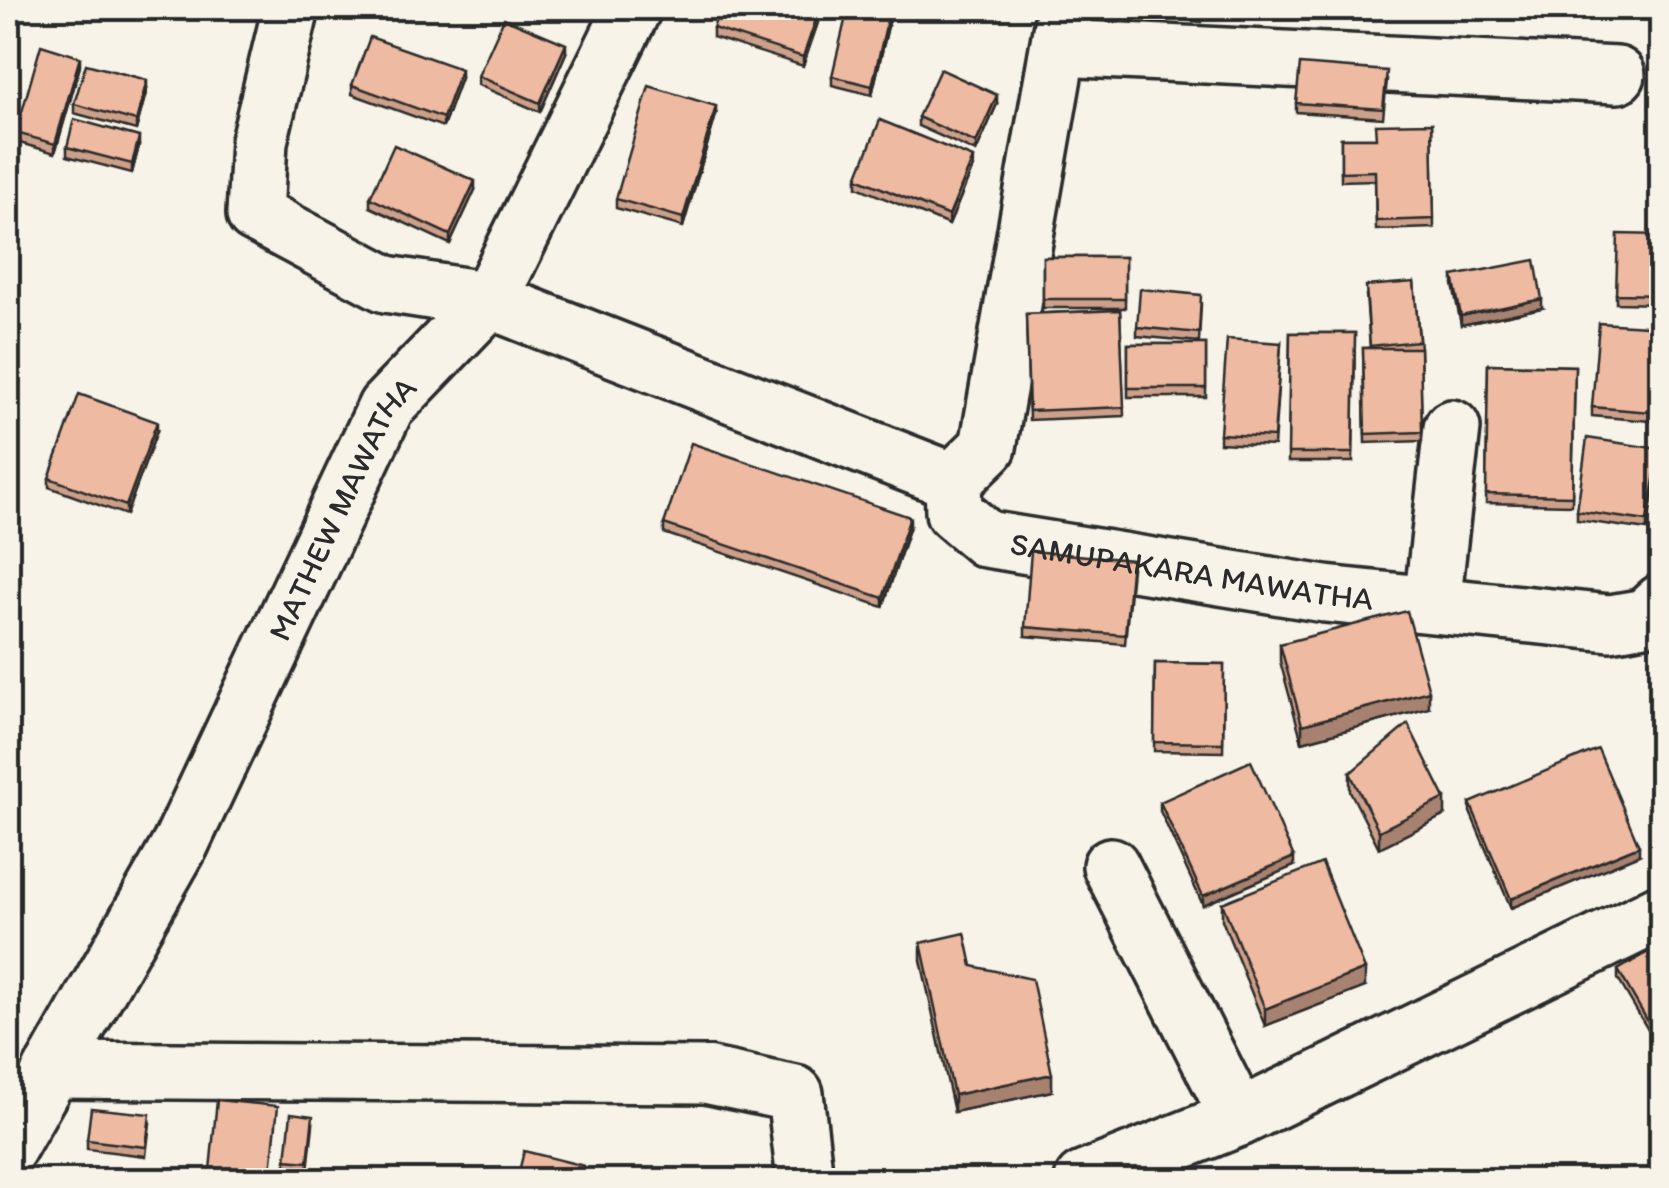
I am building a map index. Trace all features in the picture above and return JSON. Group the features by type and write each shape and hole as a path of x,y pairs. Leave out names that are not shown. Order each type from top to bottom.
{"street":[{"path":"291,8 259,141 255,214 386,284 489,300 953,481 988,447 1062,28 1617,76"},
{"name":"MATHEW MAWATHA","path":"8,1148 180,845 386,407 489,300 633,8"},
{"path":"1432,604 1452,428"},
{"name":"SAMUPAKARA MAWATHA","path":"953,481 954,512 986,539 1324,594 1610,623 1644,616 1662,602"},
{"path":"1111,866 1239,1118"},
{"path":"1083,1180 1239,1118 1662,912"},
{"path":"52,1070 706,1074 796,1094 805,1180"}],"building":[{"path":"720,8 820,8 803,57 713,28"},
{"path":"848,8 890,8 872,86 832,76"},
{"path":"1161,8 1203,8 1202,13"},
{"path":"504,18 566,44 540,103 478,76"},
{"path":"370,37 461,69 443,118 352,85"},
{"path":"41,45 80,57 55,144 16,133"},
{"path":"86,64 147,80 136,121 74,104"},
{"path":"1300,64 1387,71 1383,109 1296,103"},
{"path":"940,69 997,95 976,143 918,117"},
{"path":"649,86 716,106 683,218 616,199"},
{"path":"74,119 139,137 132,164 67,147"},
{"path":"880,120 973,158 949,216 857,178"},
{"path":"1432,123 1434,219 1376,221 1375,171 1341,172 1341,138 1376,138 1375,124"},
{"path":"394,145 475,181 450,235 370,198"},
{"path":"1618,234 1662,235 1662,295 1616,294"},
{"path":"1043,257 1125,257 1125,299 1043,299"},
{"path":"1535,260 1542,299 1461,316 1453,276"},
{"path":"1414,282 1419,341 1370,346 1366,286"},
{"path":"1140,289 1201,295 1199,333 1137,327"},
{"path":"1120,310 1124,407 1029,411 1026,314"},
{"path":"1599,323 1662,327 1662,413 1592,407"},
{"path":"1290,333 1355,333 1353,453 1288,453"},
{"path":"1227,339 1281,343 1274,437 1220,434"},
{"path":"1128,344 1206,344 1206,388 1128,388"},
{"path":"1363,348 1420,348 1422,432 1365,434"},
{"path":"1488,364 1575,366 1572,496 1486,494"},
{"path":"79,394 157,422 126,506 49,478"},
{"path":"1587,438 1659,449 1647,521 1577,511"},
{"path":"691,443 910,517 883,598 664,524"},
{"path":"1031,551 1132,560 1125,635 1025,627"},
{"path":"1407,611 1429,691 1302,725 1280,644"},
{"path":"1155,663 1224,664 1223,743 1154,742"},
{"path":"1408,724 1445,798 1379,831 1350,773"},
{"path":"1598,749 1639,846 1511,899 1470,803"},
{"path":"1251,761 1294,857 1203,896 1160,802"},
{"path":"1322,863 1365,969 1265,1009 1222,903"},
{"path":"965,933 972,966 1032,979 1052,1074 954,1095 921,943"},
{"path":"1662,944 1662,1043 1661,1044 1618,970"},
{"path":"217,1100 278,1106 270,1180 209,1180"},
{"path":"91,1108 150,1114 146,1147 87,1140"},
{"path":"291,1113 313,1116 308,1162 286,1160"},
{"path":"524,1151 584,1166 581,1180 517,1180"},
{"path":"78,1175 78,1180 37,1180 37,1177"}]}
